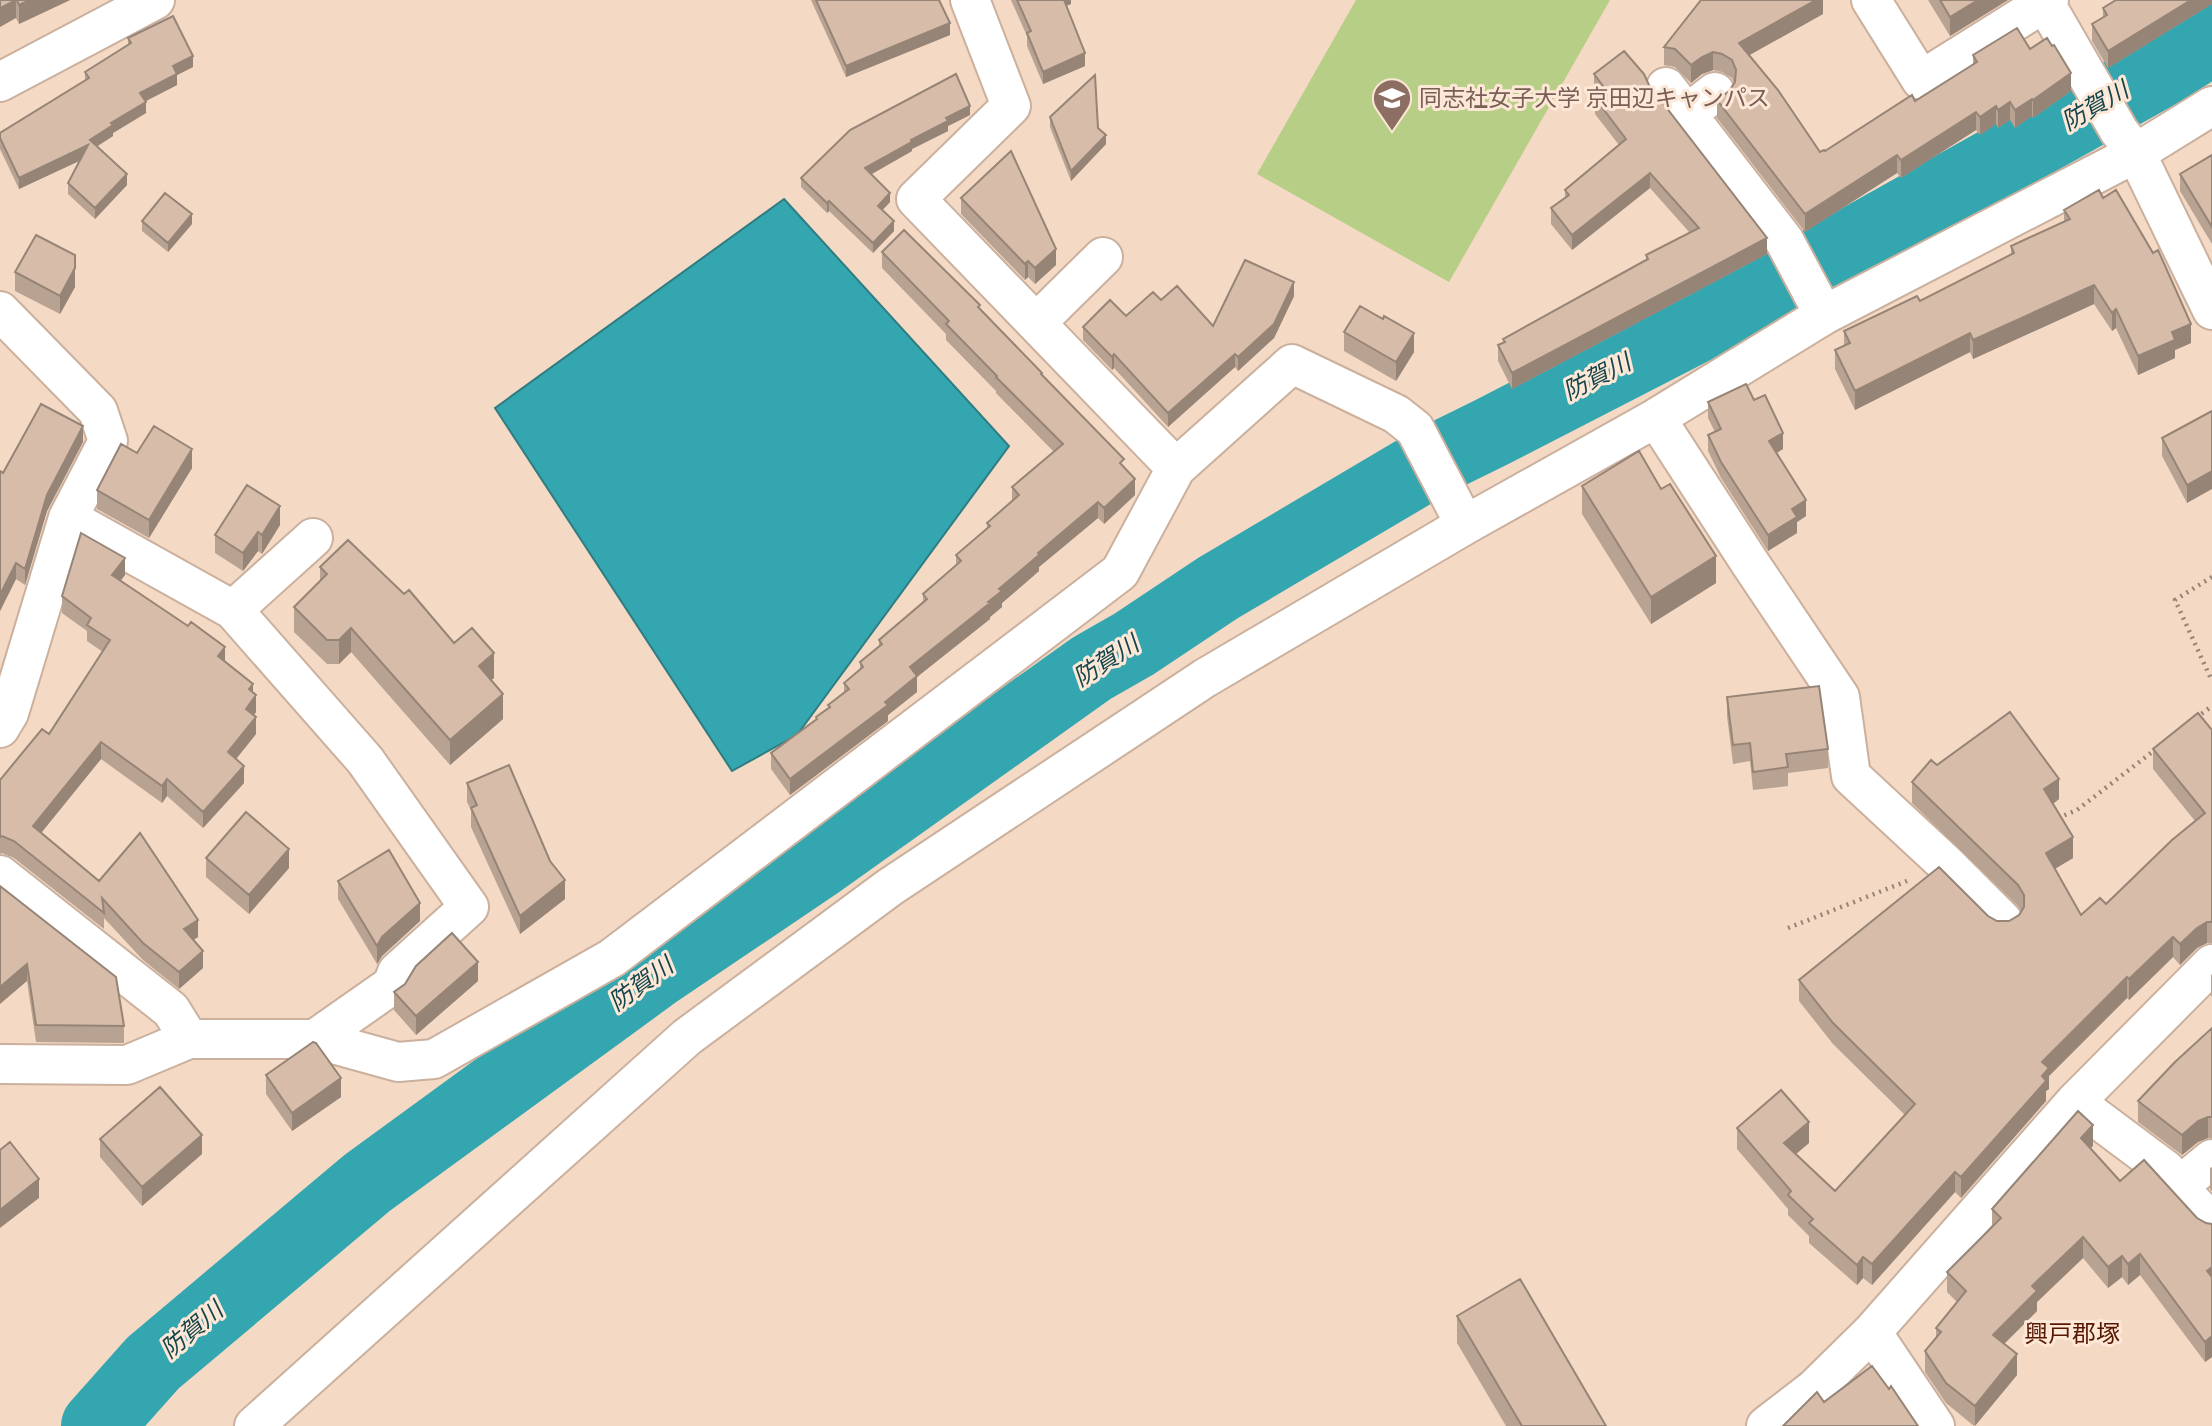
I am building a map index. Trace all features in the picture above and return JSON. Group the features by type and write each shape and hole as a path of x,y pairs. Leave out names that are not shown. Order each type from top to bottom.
{"street":[{"path":"0,82 155,0"},
{"path":"970,0 1011,106 916,199 1176,468"},
{"path":"1871,0 1920,80 2047,1 2128,142 2212,310"},
{"path":"1689,98 1784,240 1819,305"},
{"path":"254,1426 687,1037 890,887 1459,513 1656,418 1819,305 2128,142 2212,106"},
{"path":"1036,323 1103,257"},
{"path":"0,728 9,713 68,518 108,441 98,411 3,323"},
{"path":"0,1065 127,1065 189,1039 315,1039 398,1062 435,1059 612,958 1120,572 1176,468 1292,364 1396,414 1415,429 1459,513"},
{"path":"1656,418 1749,563 1840,697 1852,776 2003,920"},
{"path":"68,518 233,610 365,760 469,907 397,972 392,985 315,1039"},
{"path":"233,610 313,538"},
{"path":"0,875 171,1010 189,1039"},
{"path":"1766,1426 1814,1388 1872,1332 2075,1102 2212,964"},
{"path":"2075,1102 2166,1170 2212,1223"},
{"path":"2178,1187 2212,1159"},
{"path":"1872,1332 1935,1426"}],"path":[{"path":"2212,577 2175,600 2212,681"},
{"path":"2191,722 2212,706"},
{"path":"2053,820 2077,810 2160,746"},
{"path":"1788,928 1947,865"}],"green space":[{"name":"同志社女子大学 京田辺キャンパス","path":"1356,0 1610,0 1449,282 1257,174"}],"water":[{"path":"784,199 1009,446 797,735 732,771 495,408"}],"building":[{"path":"0,0 16,0 0,8"},
{"path":"17,0 30,0 19,5"},
{"path":"816,0 939,0 950,23 846,66"},
{"path":"1017,0 1064,0 1085,53 1043,72 1027,33 1031,31"},
{"path":"1701,0 1816,0 1739,43 1778,90 1820,152 1912,95 1915,101 1977,62 1973,55 2017,28 2030,49 2047,38 2071,73 2015,110 2010,102 1998,110 1996,106 1980,117 1976,112 1901,160 1897,155 1805,214 1717,100 1729,91 1735,82 1736,70 1732,60 1713,52 1691,65 1675,49 1664,47"},
{"path":"1940,0 1978,0 1950,17"},
{"path":"2116,0 2191,0 2108,51 2092,24 2107,15 2103,8"},
{"path":"173,16 193,56 173,66 177,74 140,93 146,102 111,123 113,125 90,140 127,174 95,208 68,183 88,145 19,178 0,133 89,78 85,72 131,43 128,38"},
{"path":"1624,51 1767,238 1512,373 1498,345 1505,342 1503,339 1648,259 1646,255 1699,228 1650,173 1572,235 1551,208 1569,195 1565,190 1626,139 1595,98 1606,90 1594,74"},
{"path":"956,74 970,106 865,168 890,193 878,206 894,221 873,243 801,178 850,130"},
{"path":"1095,75 1098,128 1106,135 1071,171 1050,117"},
{"path":"1011,151 1056,249 1035,268 1028,261 1025,264 961,198"},
{"path":"2212,155 2212,227 2180,174"},
{"path":"2099,190 2103,198 2116,190 2153,253 2158,250 2191,324 2172,332 2175,340 2138,356 2116,309 2112,313 2094,285 1973,340 1970,333 1855,391 1835,350 1850,343 1844,331 1917,296 1920,301 2014,253 2011,246 2070,219 2064,210"},
{"path":"165,193 192,214 168,243 142,221"},
{"path":"904,230 980,305 978,307 1124,459 1120,463 1135,479 1104,508 1098,502 999,589 1002,591 988,602 990,603 910,667 917,676 885,702 888,705 790,779 771,753 817,719 816,717 830,707 828,705 849,689 844,683 863,667 860,662 882,644 879,640 927,599 923,594 961,561 956,555 990,526 987,523 1019,495 1012,487 1063,444 946,324 949,321 882,252"},
{"path":"36,235 75,255 75,268 60,296 15,272"},
{"path":"1245,260 1294,282 1274,324 1238,357 1235,354 1168,413 1114,354 1112,357 1083,327 1110,300 1126,316 1153,292 1161,300 1177,286 1213,326"},
{"path":"1360,306 1414,333 1396,362 1344,332"},
{"path":"1746,384 1754,400 1765,395 1783,433 1769,441 1806,500 1792,509 1797,517 1768,535 1721,462 1708,435 1721,429 1708,402"},
{"path":"41,404 83,426 47,495 25,569 16,563 0,595 0,471 3,473"},
{"path":"2212,411 2212,471 2187,485 2162,438"},
{"path":"154,426 192,449 149,520 97,490 121,444 137,453"},
{"path":"1639,451 1661,489 1670,484 1716,556 1651,597 1582,486"},
{"path":"247,485 280,506 262,535 258,532 243,553 215,535"},
{"path":"81,533 125,558 112,575 188,626 191,622 225,647 218,656 253,684 249,689 256,695 246,709 256,717 228,752 244,766 203,812 167,779 162,786 101,742 33,826 99,881 140,833 198,920 184,929 203,951 179,972 143,943 102,898 104,913 14,841 0,837 0,780 42,729 49,734 110,640 87,625 91,618 62,596"},
{"path":"348,540 404,594 409,590 454,643 472,628 494,653 479,666 503,694 450,740 351,628 339,640 327,640 294,607 327,574 320,567"},
{"path":"1819,686 1828,749 1786,754 1788,767 1753,772 1750,743 1733,745 1727,697"},
{"path":"2010,712 2059,779 2044,789 2073,837 2046,853 2081,915 2100,898 2106,904 2172,840 2205,813 2153,749 2198,713 2212,730 2212,922 2197,928 2180,944 2173,937 2129,979 2127,977 2042,1062 2049,1068 2042,1076 2046,1081 1961,1177 1955,1172 1872,1264 1863,1257 1857,1265 1809,1223 1813,1219 1788,1195 1791,1191 1737,1128 1781,1090 1809,1122 1784,1143 1835,1191 1915,1104 1833,1023 1799,980 1939,867 1988,916 1997,921 2009,921 2019,915 2024,907 2024,895 2018,885 1912,782 1931,760 1937,765"},
{"path":"509,765 550,861 565,880 520,916 471,808 477,805 467,783"},
{"path":"246,812 289,849 249,895 206,858"},
{"path":"389,850 420,903 382,937 377,946 338,881"},
{"path":"0,886 116,977 124,1026 36,1025 27,964 0,987"},
{"path":"452,933 478,962 416,1016 394,992 405,984 416,966"},
{"path":"2212,1028 2212,1117 2198,1121 2182,1135 2138,1101"},
{"path":"313,1042 341,1078 292,1113 266,1075"},
{"path":"160,1087 202,1135 142,1187 100,1139"},
{"path":"2078,1111 2093,1125 2081,1138 2120,1181 2144,1160 2197,1218 2212,1224 2212,1267 2207,1271 2212,1277 2212,1336 2205,1342 2140,1254 2128,1264 2122,1256 2108,1267 2083,1237 2032,1286 2037,1291 1993,1335 2017,1354 1975,1406 1946,1383 1925,1351 1941,1332 1936,1328 1966,1291 1947,1272 2001,1218 1992,1209"},
{"path":"10,1142 39,1179 0,1210 0,1150"},
{"path":"1520,1279 1606,1426 1522,1426 1457,1316"},
{"path":"1872,1366 1889,1389 1891,1386 1918,1426 1783,1426 1817,1392 1824,1402"}],"waterway":[{"name":"防賀川","path":"97,1426 153,1363 367,1183 655,973 818,863 1092,668 1134,644 1218,588 1431,462 1789,279 2163,70 2212,39"}],"place":[{"name":"同志社女子大学 京田辺キャンパス","path":"1392,132"}],"district":[{"name":"興戸郡塚","path":"2072,1334"}]}
